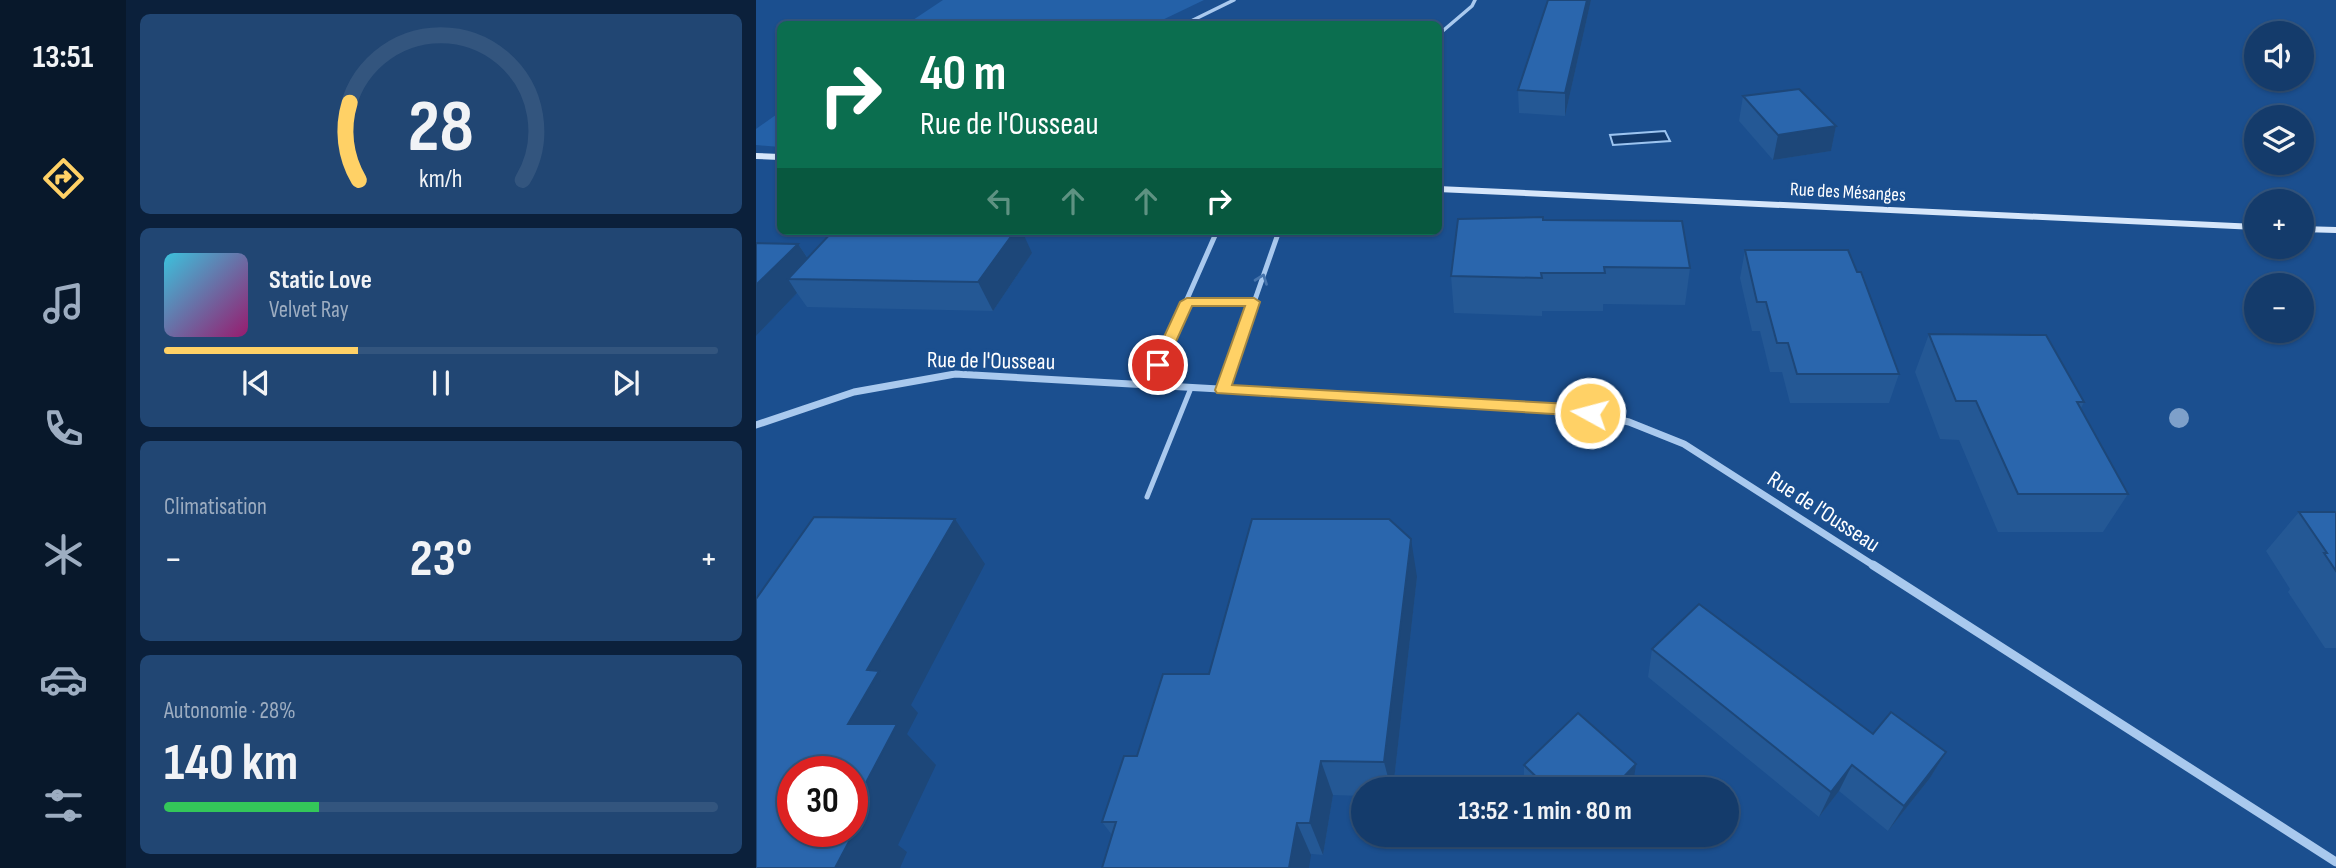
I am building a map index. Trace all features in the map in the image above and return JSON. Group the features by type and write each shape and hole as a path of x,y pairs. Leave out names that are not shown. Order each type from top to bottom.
{"main road":[{"path":"756,156 777,158"},
{"name":"Rue des Mésanges","path":"1442,189 2244,226"},
{"path":"2314,229 2336,230"}],"street":[{"path":"1149,386 1215,235"},
{"path":"1223,390 1278,235"},
{"name":"Rue de l'Ousseau","path":"756,425 836,395 912,379 955,374 1570,409 1611,416 1650,428 1684,444 2336,862"}],"lane":[{"path":"1191,21 1234,0"},
{"path":"1442,31 1475,0"},
{"path":"1187,302 1254,302"},
{"path":"1147,497 1191,387"}],"shaded area":[{"path":"943,0 1204,0 1160,21 912,21"},
{"path":"777,114 777,147 756,145 756,129"},
{"path":"1665,131 1670,141 1613,145 1610,135"}],"building":[{"path":"1548,0 1587,0 1565,93 1518,90"},
{"path":"1799,89 1836,126 1778,135 1743,96"},
{"path":"1543,217 1543,220 1682,221 1690,268 1604,267 1605,273 1541,273 1542,278 1451,276 1458,219"},
{"path":"829,235 1012,235 978,282 788,279"},
{"path":"756,243 798,244 756,285"},
{"path":"1745,250 1848,250 1857,272 1861,272 1899,374 1797,374 1788,343 1777,343 1766,302 1757,302"},
{"path":"1929,334 2046,335 2084,402 2077,402 2128,494 2018,494 1976,401 1956,401"},
{"path":"2299,512 2336,512 2336,571 2324,553 2327,553"},
{"path":"814,517 955,519 867,670 879,671 848,724 897,724 868,779 868,756 777,756 777,847 846,847 835,868 756,868 756,599"},
{"path":"1252,519 1389,519 1411,539 1384,762 1321,761 1310,823 1297,823 1289,868 1102,868 1116,822 1102,822 1124,756 1137,756 1163,674 1209,674"},
{"path":"1699,604 1873,734 1891,712 1946,752 1904,806 1852,765 1831,792 1652,649"},
{"path":"1578,713 1636,764 1624,777 1536,777 1524,765"}],"route":[{"path":"1158,365 1187,302 1254,302 1223,390 1570,409 1590,413"}]}
